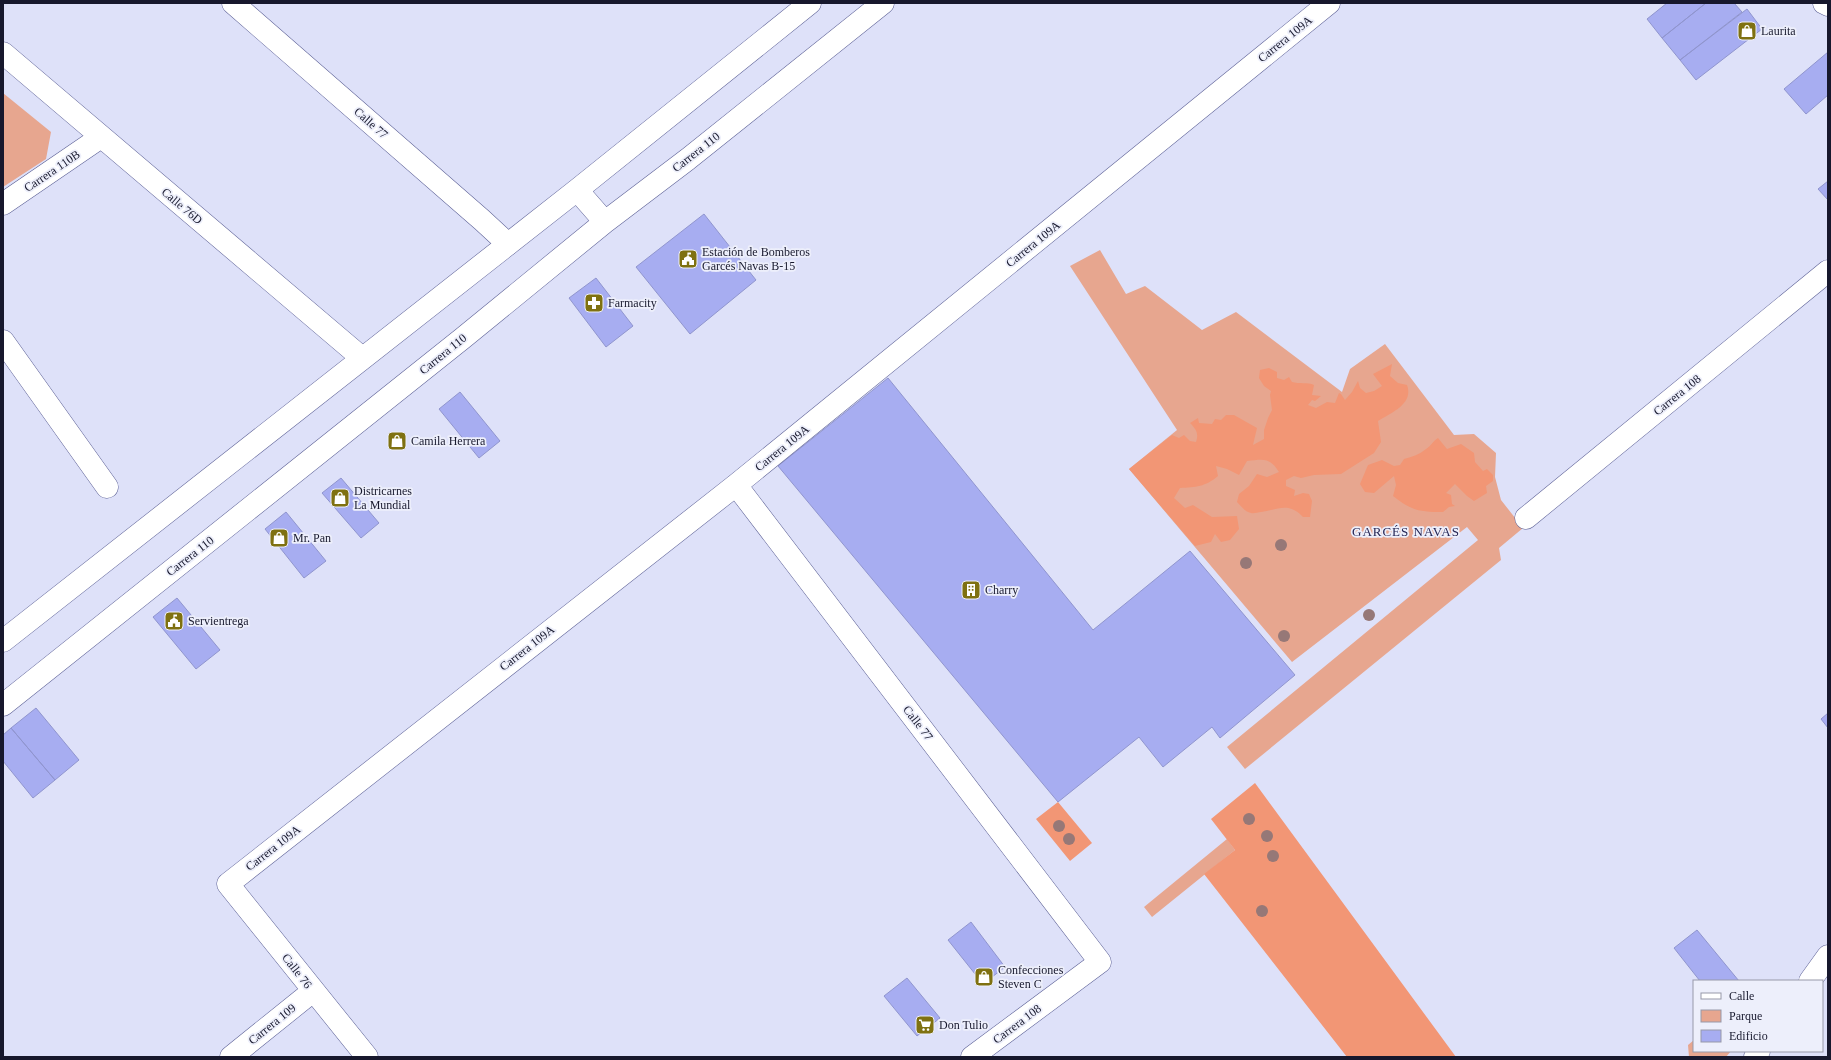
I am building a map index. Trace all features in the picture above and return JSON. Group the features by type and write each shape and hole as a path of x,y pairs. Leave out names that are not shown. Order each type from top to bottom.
{"street":[{"name":"Calle 77","path":"233,3 508,244"},
{"path":"3,641 577,190 810,3"},
{"name":"Carrera 110","path":"3,705 463,338 605,222 883,3"},
{"name":"Carrera 109A","path":"228,884 736,485 1329,3"},
{"path":"1824,3 1828,5"},
{"name":"Calle 76D","path":"3,53 362,358"},
{"name":"Carrera 110B","path":"3,204 101,137"},
{"path":"577,190 605,222"},
{"name":"Carrera 108","path":"1526,518 1828,271"},
{"path":"3,341 107,487"},
{"name":"Calle 77","path":"736,485 1100,962"},
{"name":"Calle 76","path":"228,884 367,1057"},
{"path":"1811,980 1828,956"},
{"name":"Carrera 108","path":"972,1057 1100,962"},
{"name":"Carrera 109","path":"231,1057 313,991"}],"green space":[{"path":"3,93 51,132 46,159 3,187"},
{"path":"1100,250 1126,294 1145,286 1202,330 1236,312 1342,392 1350,369 1385,344 1454,435 1474,434 1496,453 1495,477 1501,500 1523,528 1499,548 1501,560 1245,769 1227,747 1478,540 1467,527 1292,662 1129,469 1177,430 1070,266"},
{"path":"1227,839 1235,850 1152,917 1144,907"},
{"path":"1693,1041 1693,1052 1730,1052 1726,1057 1689,1057 1688,1045"}],"shaded area":[{"path":"1392,364 1390,376 1398,383 1407,385 1407,398 1395,411 1378,421 1381,442 1374,453 1341,474 1314,475 1301,478 1294,476 1286,480 1286,486 1295,490 1294,496 1303,493 1309,494 1312,501 1310,517 1303,517 1293,509 1288,508 1279,508 1252,513 1245,510 1237,502 1239,494 1249,486 1257,474 1267,477 1279,472 1269,461 1247,461 1239,475 1227,469 1216,466 1218,476 1213,480 1200,486 1180,488 1174,498 1185,508 1193,505 1212,517 1237,516 1239,529 1230,540 1221,542 1215,534 1211,542 1195,546 1129,469 1172,435 1179,438 1184,435 1190,441 1196,442 1196,431 1190,423 1198,418 1199,423 1212,424 1215,419 1221,420 1226,415 1234,415 1257,428 1253,445 1264,439 1264,430 1272,410 1270,395 1271,391 1264,386 1259,378 1260,370 1269,368 1277,372 1277,378 1284,380 1289,377 1292,382 1314,385 1312,395 1321,396 1315,401 1312,400 1308,405 1316,408 1327,402 1335,403 1339,393 1345,400 1352,392 1358,381 1360,388 1366,393 1374,391 1382,386 1373,374"},
{"path":"1438,438 1447,449 1461,444 1474,453 1475,462 1483,471 1487,469 1493,475 1493,481 1486,486 1487,493 1474,501 1455,484 1446,493 1451,495 1452,504 1455,506 1449,507 1443,512 1428,512 1411,508 1393,496 1396,485 1394,476 1374,493 1365,492 1360,484 1368,465 1382,460 1394,466 1400,465 1404,459 1428,448"},
{"path":"1255,783 1456,1057 1347,1057 1204,874 1235,850 1211,819"},
{"path":"1058,802 1092,843 1070,861 1036,819"}],"building":[{"path":"1667,3 1706,3 1662,38 1647,19"},
{"path":"1706,3 1734,3 1742,12 1680,60 1662,38"},
{"path":"1747,9 1762,29 1696,80 1680,60"},
{"path":"1828,52 1828,95 1806,114 1784,89"},
{"path":"1828,181 1828,200 1818,189"},
{"path":"704,214 756,280 690,334 636,267"},
{"path":"596,278 633,326 606,347 569,298"},
{"name":"Charry","path":"888,378 1093,630 1190,551 1295,675 1220,738 1212,727 1163,767 1139,737 1058,802 778,466"},
{"path":"460,392 500,441 479,458 439,409"},
{"path":"341,478 379,523 361,538 322,493"},
{"path":"286,512 326,561 304,578 265,529"},
{"path":"177,598 220,650 196,669 153,617"},
{"path":"36,708 79,760 55,780 11,728"},
{"path":"1828,713 1828,728 1821,719"},
{"path":"11,728 55,780 33,798 3,761 3,735"},
{"path":"971,922 1005,967 983,984 948,940"},
{"path":"1697,930 1738,980 1699,980 1674,948"},
{"path":"907,978 940,1018 917,1036 884,996"}],"place":[{"name":"Laurita","path":"1747,31"},
{"name":"Estación de Bomberos Garcés Navas B-15","path":"688,259"},
{"name":"Farmacity","path":"594,303"},
{"name":"Camila Herrera","path":"397,441"},
{"name":"Districarnes La Mundial","path":"340,498"},
{"name":"Mr. Pan","path":"279,538"},
{"name":"Charry","path":"971,590"},
{"name":"Servientrega","path":"174,621"},
{"name":"Confecciones Steven C","path":"984,977"},
{"name":"Don Tulio","path":"925,1025"}],"district":[{"name":"GARCÉS NAVAS","path":"1406,531"}]}
